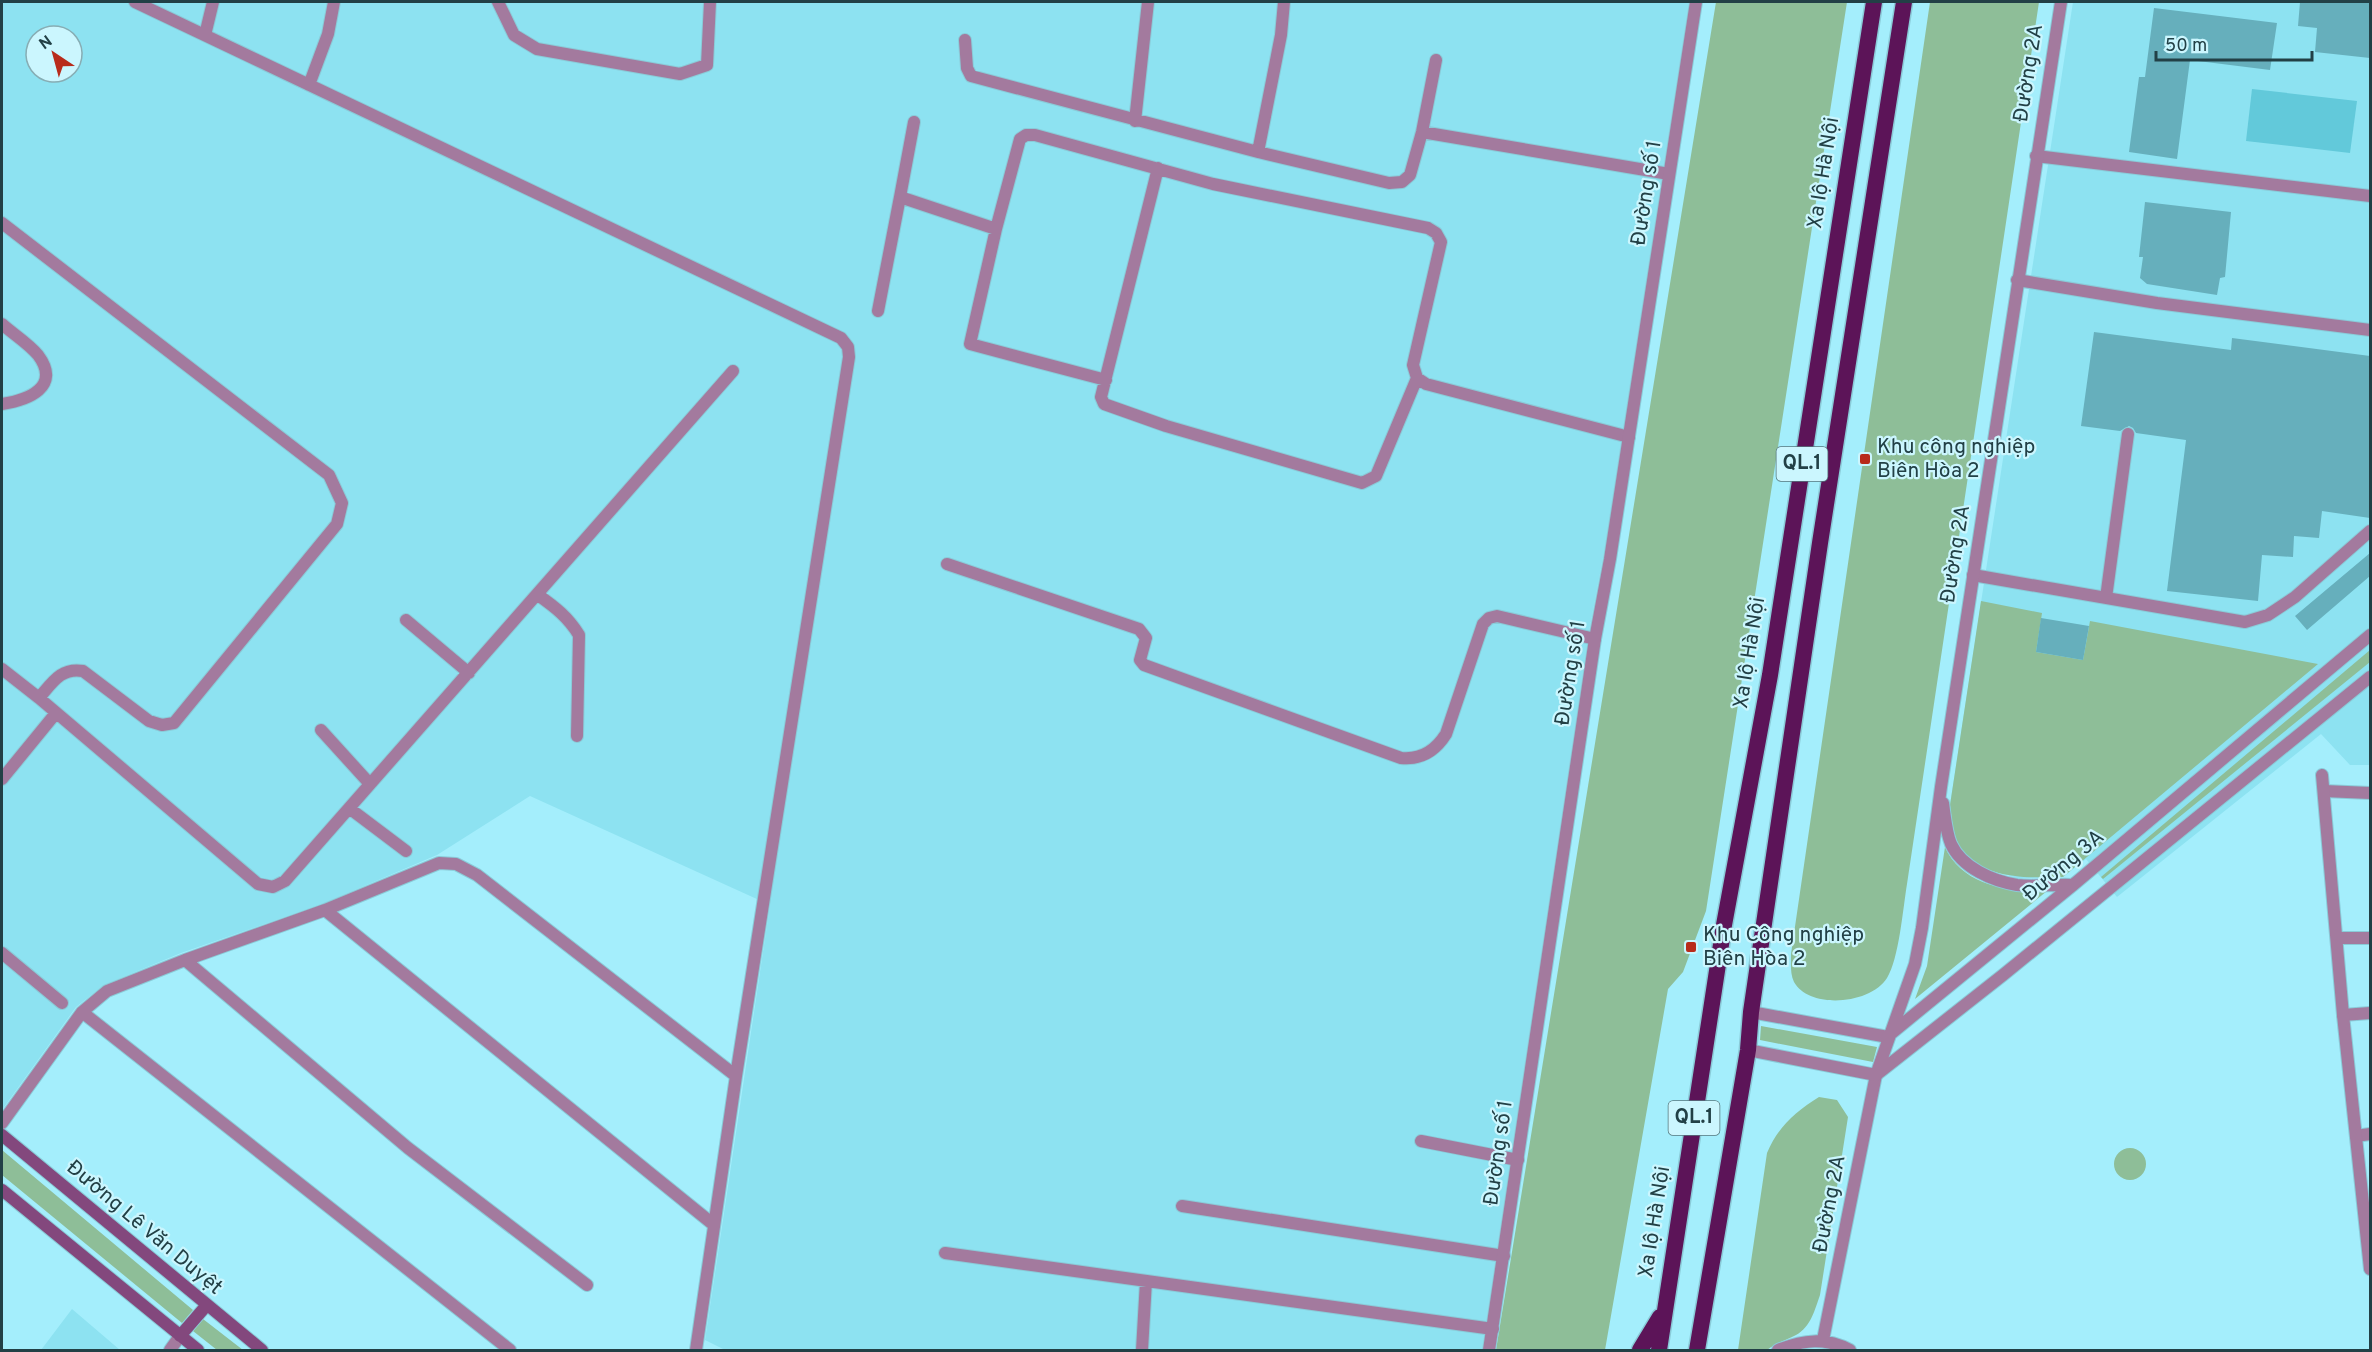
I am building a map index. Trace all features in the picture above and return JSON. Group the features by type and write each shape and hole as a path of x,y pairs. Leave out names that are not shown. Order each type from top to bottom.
{"highway":[{"name":"Xa lộ Hà Nội","path":"1659,1350 1724,925 1770,675 1874,2"},
{"name":"QL.1","path":"1697,1350 1748,1050 1751,1012 1818,555 1904,2"},
{"name":"Xa lộ Hà Nội","path":"1640,1350 1664,1311"},
{"name":"QL.1","path":"1704,1311 1705,1350"}],"main road":[{"name":"Đường Lê Văn Duyệt","path":"2,1135 262,1350"},
{"path":"2,1190 198,1350"},
{"path":"180,1336 206,1306"}],"street":[{"path":"135,2 841,338 848,347 849,357 736,1076 696,1350"},
{"path":"205,35 213,2"},
{"path":"309,85 328,34 334,2"},
{"path":"498,2 514,35 537,49 680,74 707,65 710,2"},
{"path":"1135,121 1148,2"},
{"path":"1258,152 1281,35 1284,2"},
{"name":"Đường số 1","path":"1489,1350 1595,639 1610,559 1696,2"},
{"name":"Đường 2A","path":"1823,1340 1876,1075 1915,964 1922,928 2017,280 2061,2"},
{"path":"965,40 967,68 971,76 1135,121 1389,183 1402,182 1410,175 1422,132 1436,60"},
{"path":"878,311 914,122"},
{"path":"1422,132 1669,174"},
{"path":"1106,380 970,344 996,229 1020,139 1026,135 1035,135 1213,184 1428,228 1436,233 1441,242 1413,365 1417,378 1426,384 1629,437"},
{"path":"2036,156 2370,196"},
{"path":"1158,168 1101,397 1104,404 1166,426 1362,483 1376,476 1417,378"},
{"path":"900,197 996,229"},
{"path":"2,223 329,475 342,503 337,524 174,723 162,725 149,721 83,671 73,669 61,673 39,698"},
{"path":"2017,280 2157,303 2370,330"},
{"path":"2,324 38,355 47,372 44,385 28,399 2,404"},
{"path":"2,669 56,712 258,884 273,887 285,880 733,371"},
{"path":"2106,598 2128,434"},
{"path":"1973,575 2245,622 2268,615 2295,597 2370,531"},
{"path":"947,564 1139,629 1146,638 1140,660 1144,665 1409,759 1427,754 1446,734 1483,624 1488,618 1497,616 1595,639"},
{"path":"538,595 557,608 570,621 579,635 577,736"},
{"path":"406,620 469,673"},
{"name":"Đường 3A","path":"1888,1037 2073,885 2370,634"},
{"path":"1748,1050 1876,1075 2003,975 2370,677"},
{"path":"2,779 56,712"},
{"path":"321,730 370,784"},
{"path":"2322,775 2343,1015 2370,1269"},
{"path":"1941,787 1950,842 1957,855 1967,864 1988,877 2017,885 2073,885"},
{"path":"2324,791 2370,793"},
{"path":"349,808 406,851"},
{"path":"2,1123 82,1012 107,991 185,960 325,910 439,863 456,864 477,875 736,1076"},
{"path":"325,910 714,1225"},
{"path":"2337,938 2370,938"},
{"path":"2,953 62,1004"},
{"path":"185,960 408,1148 587,1285"},
{"path":"82,1012 510,1350"},
{"path":"1751,1012 1888,1037"},
{"path":"2343,1015 2370,1013"},
{"path":"2356,1136 2370,1134"},
{"path":"1421,1141 1518,1161"},
{"path":"1182,1206 1504,1256"},
{"path":"945,1253 1493,1329"},
{"path":"1142,1350 1146,1281"},
{"path":"170,1350 180,1336"},
{"path":"1778,1350 1799,1341 1823,1340 1850,1350"}],"shaded area":[{"path":"2,2 1689,2 1605,547 1589,632 1482,1350 725,1350 705,1340 770,905 530,796 437,855 322,904 181,953 104,985 76,1007 2,1110"},
{"name":"Khu công nghiệp Biên Hòa 2","path":"2073,2 2370,2 2370,765 2350,765 2321,734 2117,897 2086,859 2063,877 2018,878 1990,870 1962,851 1957,839 1950,805"},
{"path":"2252,89 2357,101 2350,153 2246,141"},
{"path":"72,1309 120,1350 41,1350"}],"green space":[{"path":"1716,2 1847,2 1706,911 1683,972 1668,989 1605,1350 1496,1350"},
{"path":"1930,2 2039,2 1898,946 1887,978 1879,987 1855,998 1826,1000 1802,991 1794,982 1791,972 1791,954"},
{"path":"1981,601 2042,613 2036,652 2083,660 2090,621 2318,664 2063,877 2009,875 1983,867 1971,860 1962,850 1952,823 1950,805"},
{"path":"2370,650 2370,662 2103,879 2101,877"},
{"path":"1945,847 1963,870 1988,884 2018,890 2047,891 1915,999 1927,966"},
{"path":"1761,1026 1877,1047 1873,1062 1760,1040"},
{"path":"1819,1097 1837,1100 1848,1117 1820,1295 1812,1317 1801,1332 1767,1350 1738,1350 1767,1153 1776,1135 1788,1121"},
{"path":"2130,1148 2141,1153 2146,1164 2141,1175 2130,1180 2119,1175 2114,1164 2119,1153"},
{"path":"2,1150 193,1310 182,1323 2,1175"},
{"path":"203,1319 243,1350 217,1350 193,1331"}],"building":[{"path":"2300,2 2370,2 2370,58 2315,52 2317,28 2298,26"},
{"path":"2154,8 2277,23 2270,70 2190,60 2177,159 2129,152 2139,77 2145,77"},
{"path":"2145,202 2231,212 2225,277 2220,278 2217,295 2147,284 2140,278 2143,257 2139,257"},
{"path":"2094,332 2231,350 2232,338 2370,356 2370,518 2322,511 2319,538 2294,536 2293,557 2262,555 2258,601 2167,591 2186,440 2136,433 2129,426 2120,431 2081,426"},
{"path":"2370,553 2370,576 2307,630 2295,616"},
{"path":"2041,618 2089,626 2083,660 2036,652"}],"place":[{"name":"Khu công nghiệp Biên Hòa 2","path":"1865,459"},
{"name":"Khu Công nghiệp Biên Hòa 2","path":"1691,947"}]}
